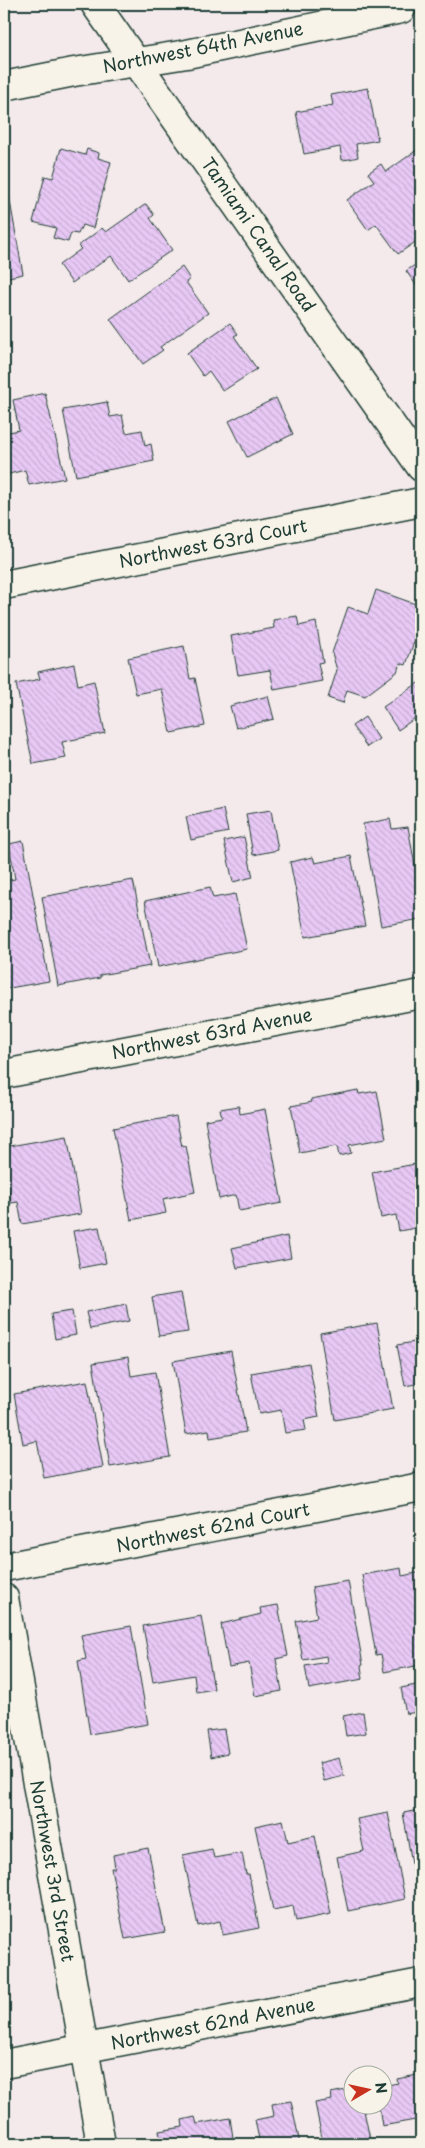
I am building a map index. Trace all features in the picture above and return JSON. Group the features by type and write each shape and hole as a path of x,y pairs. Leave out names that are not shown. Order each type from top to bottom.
{"street":[{"name":"Tamiami Canal Road","path":"95,4 421,467"},
{"name":"Northwest 64th Avenue","path":"4,86 74,72 201,52 401,9"},
{"name":"Northwest 63rd Court","path":"4,585 421,502"},
{"name":"Northwest 63rd Avenue","path":"4,1074 421,994"},
{"name":"Northwest 62nd Court","path":"4,1567 421,1487"},
{"name":"Northwest 3rd Street","path":"4,1598 101,2144"},
{"name":"Northwest 62nd Avenue","path":"4,2064 421,1983"}],"building":[{"path":"368,88 378,140 356,144 358,157 350,159 342,160 340,147 304,154 296,112 333,105 331,95"},
{"path":"421,147 421,238 398,254 376,224 368,230 347,200 374,181 368,173 381,164 386,172"},
{"path":"61,148 85,155 87,149 99,153 98,158 111,162 93,228 82,225 78,234 71,233 68,242 53,238 56,228 33,222 45,176 53,178"},
{"path":"4,168 23,274 4,278"},
{"path":"146,204 154,215 150,218 172,250 128,280 111,256 72,283 59,265 81,249 78,246 102,228 106,232"},
{"path":"421,261 421,292 406,271"},
{"path":"182,267 190,279 186,282 208,313 160,347 163,350 143,364 110,319"},
{"path":"230,323 238,334 234,336 257,369 223,391 209,371 203,376 187,353"},
{"path":"45,393 65,478 29,485 25,470 5,475 4,433 19,430 13,400"},
{"path":"276,398 293,434 247,457 229,421"},
{"path":"107,402 110,417 122,415 126,433 142,430 145,446 151,444 154,461 76,476 63,410"},
{"path":"376,590 421,606 421,621 406,665 400,663 397,672 365,696 347,690 343,703 328,698 337,670 332,653 348,607 368,614"},
{"path":"297,616 299,626 316,622 323,662 318,663 322,681 274,690 270,670 238,675 231,636 274,628 273,620"},
{"path":"184,646 190,679 195,678 205,726 171,733 162,689 136,694 128,658"},
{"path":"74,664 78,685 94,681 105,733 62,742 66,758 33,764 16,684 40,679 38,672"},
{"path":"421,681 421,714 398,730 383,707"},
{"path":"268,696 274,719 236,728 230,706"},
{"path":"365,717 379,739 367,747 352,726"},
{"path":"223,809 228,832 191,840 186,817"},
{"path":"271,810 278,850 253,855 246,814"},
{"path":"390,819 392,829 408,827 421,899 421,919 381,926 363,824"},
{"path":"244,837 253,877 233,882 224,841"},
{"path":"23,841 49,981 4,989 4,881 15,879 9,844"},
{"path":"351,856 365,926 305,937 290,862 313,857 315,863"},
{"path":"133,880 150,966 100,975 100,978 58,986 42,897"},
{"path":"210,887 213,898 235,894 247,949 158,967 145,901"},
{"path":"358,1090 359,1094 377,1091 386,1138 349,1145 351,1153 339,1156 337,1146 300,1153 291,1106 312,1102 311,1099"},
{"path":"239,1106 240,1114 265,1109 282,1203 239,1211 236,1195 219,1199 205,1120 222,1117 220,1109"},
{"path":"176,1116 182,1147 186,1146 195,1192 163,1199 166,1213 131,1220 113,1128"},
{"path":"67,1136 81,1214 22,1224 18,1202 11,1203 4,1147"},
{"path":"421,1163 421,1227 399,1231 396,1215 381,1218 372,1172"},
{"path":"99,1227 106,1263 80,1268 73,1231"},
{"path":"287,1236 291,1258 237,1268 232,1248"},
{"path":"181,1292 188,1332 159,1336 152,1297"},
{"path":"126,1304 129,1321 90,1329 86,1312"},
{"path":"421,1307 421,1383 405,1386 397,1345 420,1341 413,1308"},
{"path":"72,1311 76,1335 55,1339 51,1314"},
{"path":"377,1323 393,1409 335,1420 320,1333"},
{"path":"231,1351 246,1432 210,1438 209,1430 186,1434 173,1361"},
{"path":"128,1357 131,1376 155,1372 170,1457 110,1467 93,1363"},
{"path":"309,1363 319,1417 304,1420 306,1430 285,1433 281,1410 259,1414 251,1373"},
{"path":"87,1381 103,1467 44,1478 37,1441 23,1444 14,1394"},
{"path":"401,1568 402,1576 421,1572 421,1665 384,1672 381,1654 376,1655 362,1575"},
{"path":"348,1581 363,1665 361,1666 363,1679 309,1689 305,1666 327,1662 326,1656 303,1660 296,1621 317,1617 312,1587"},
{"path":"278,1605 288,1656 276,1659 282,1691 255,1696 249,1663 229,1667 221,1624 261,1614 260,1608"},
{"path":"201,1616 214,1689 196,1692 194,1675 153,1682 143,1626"},
{"path":"131,1626 148,1724 90,1734 78,1661 86,1659 81,1635"},
{"path":"421,1684 421,1711 406,1714 401,1688"},
{"path":"363,1712 366,1733 346,1736 343,1716"},
{"path":"224,1729 228,1753 211,1757 207,1731"},
{"path":"421,1749 421,1765 418,1750"},
{"path":"339,1758 344,1776 324,1781 319,1763"},
{"path":"421,1810 421,1891 417,1892 403,1813"},
{"path":"388,1813 405,1899 348,1911 337,1857 364,1851 357,1819"},
{"path":"283,1820 288,1842 315,1836 331,1914 296,1921 293,1906 273,1910 255,1826"},
{"path":"148,1848 165,1932 125,1939 111,1868 115,1868 113,1855"},
{"path":"212,1849 214,1858 242,1853 246,1874 249,1874 259,1928 223,1935 220,1921 198,1926 183,1855"},
{"path":"417,2075 419,2080 421,2080 421,2119 382,2126 380,2116 392,2116 392,2084 398,2083 397,2079"},
{"path":"342,2091 342,2116 365,2116 371,2144 343,2144 342,2139 323,2143 315,2103 332,2100 331,2093"},
{"path":"291,2101 300,2144 260,2144 255,2120 274,2116 272,2104"},
{"path":"195,2117 197,2124 230,2118 234,2144 161,2144 159,2131 183,2127 182,2120"}]}
